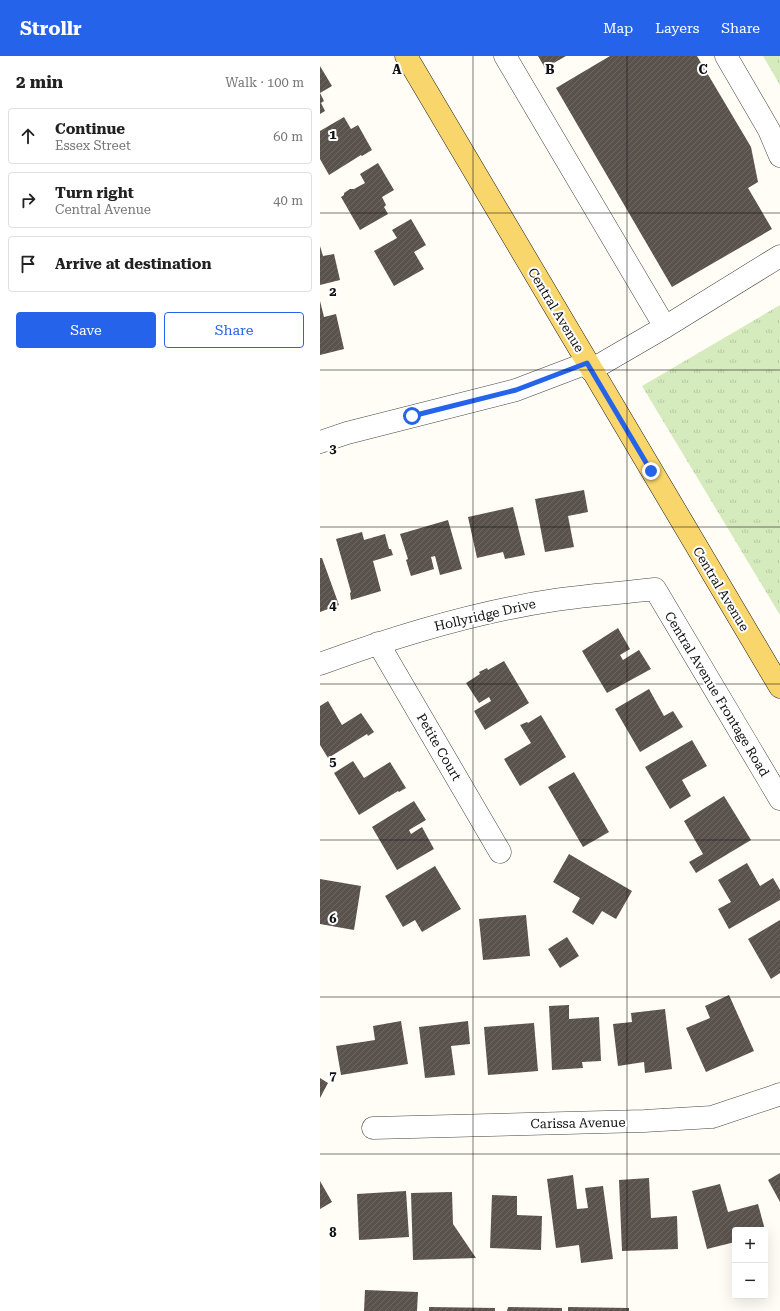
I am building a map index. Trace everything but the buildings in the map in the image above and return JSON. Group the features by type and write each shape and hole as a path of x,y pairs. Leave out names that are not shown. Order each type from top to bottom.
{"main road":[{"name":"Central Avenue","path":"406,56 780,688"}],"street":[{"path":"505,56 665,327"},
{"path":"726,56 769,130 780,156"},
{"path":"320,442 347,433 516,390 589,366 665,327 780,256"},
{"name":"Hollyridge Drive","path":"320,664 378,643 469,617 555,600 655,589"},
{"name":"Central Avenue Frontage Road","path":"655,589 780,799"},
{"name":"Petite Court","path":"378,643 500,852"},
{"name":"Carissa Avenue","path":"373,1128 644,1121 712,1116 780,1094"}],"green space":[{"path":"763,56 780,56 780,85"},
{"path":"780,305 780,615 642,386"}],"route":[{"path":"412,416 516,390 587,363 651,471"}]}
